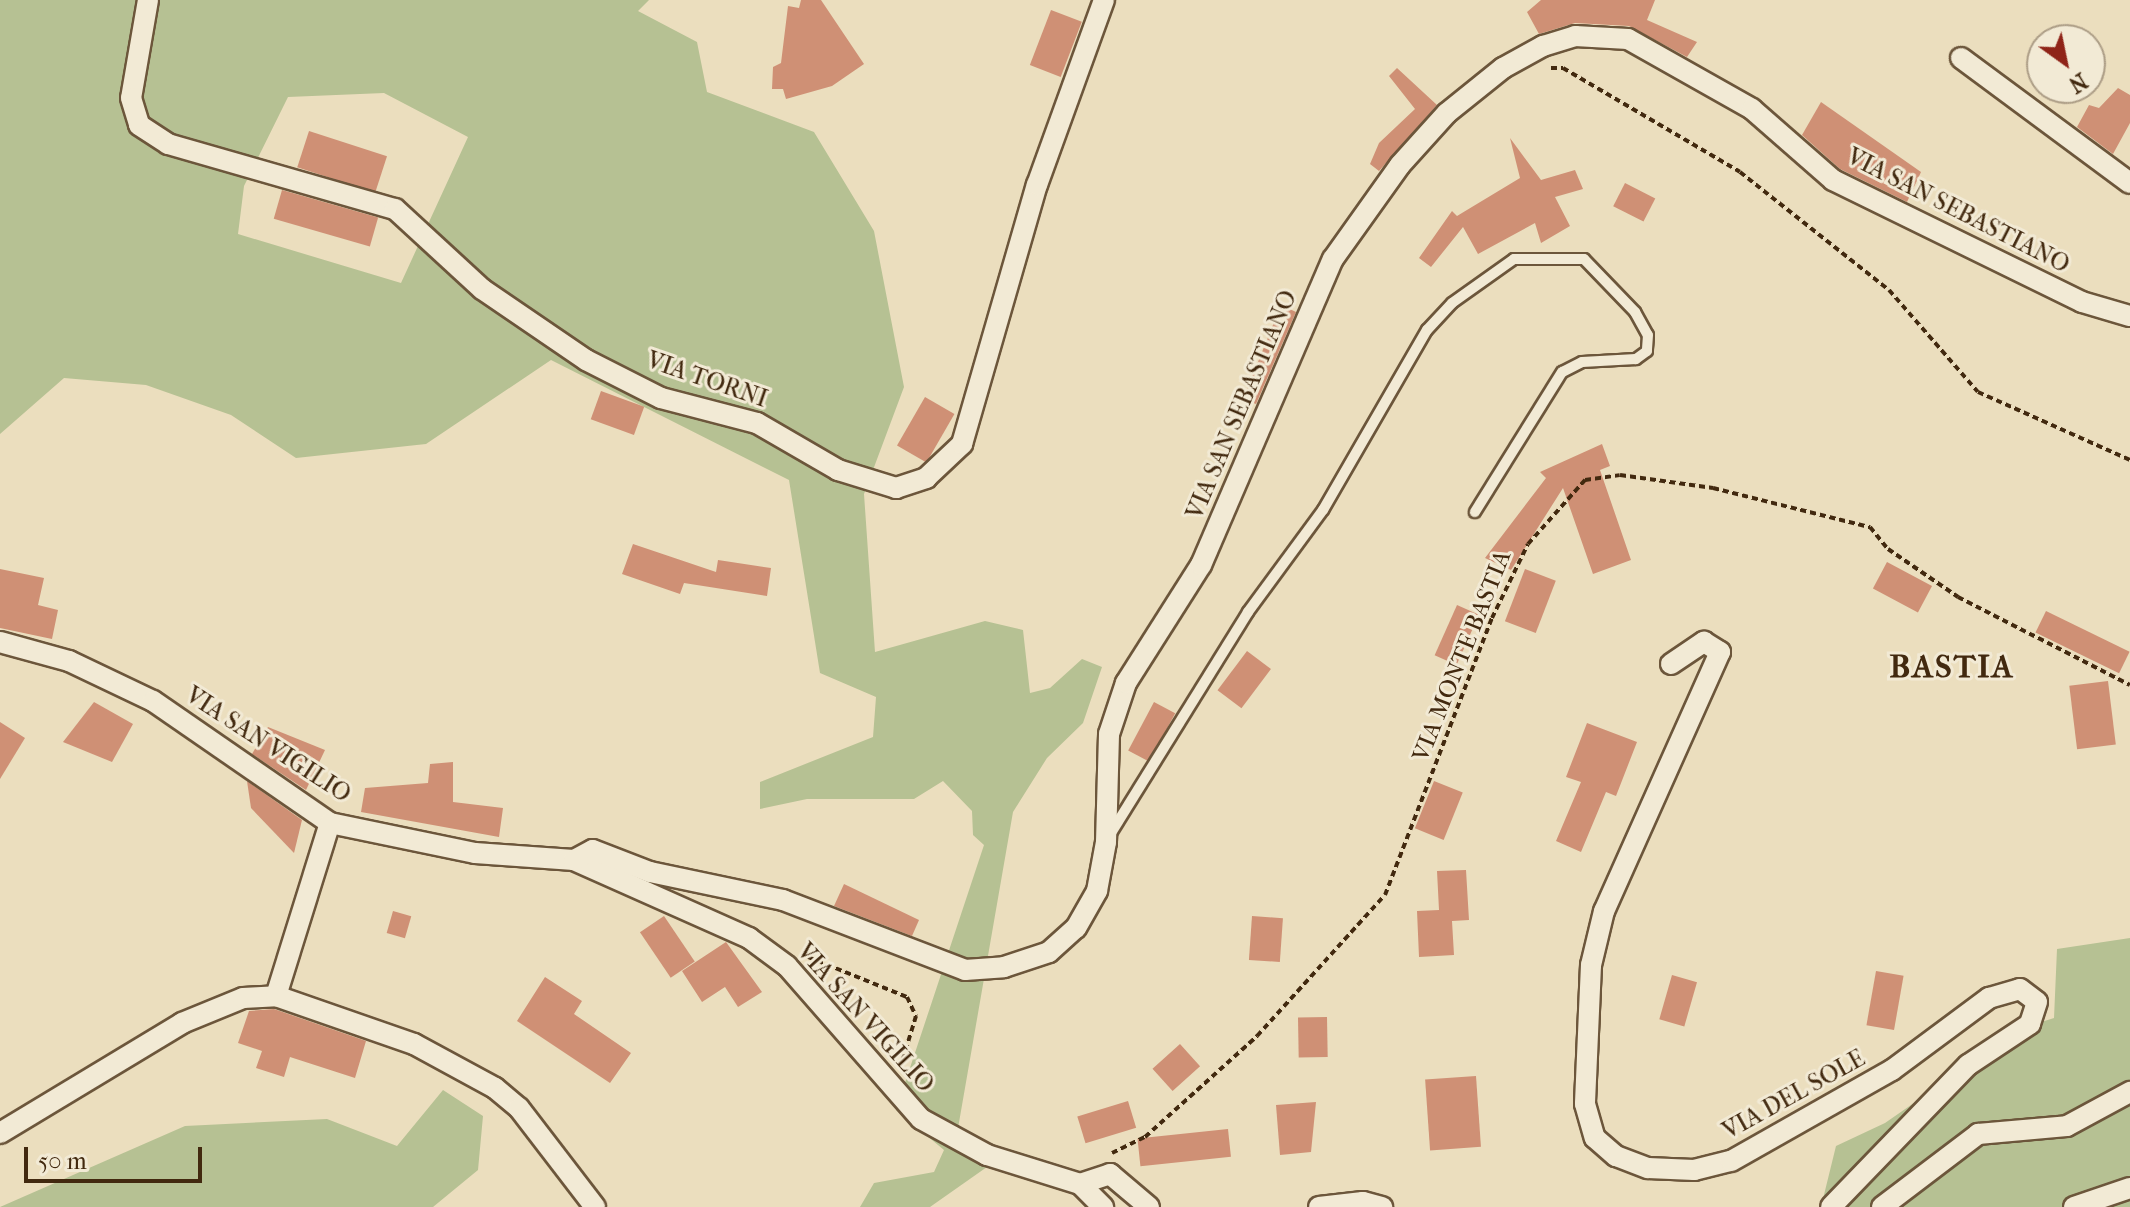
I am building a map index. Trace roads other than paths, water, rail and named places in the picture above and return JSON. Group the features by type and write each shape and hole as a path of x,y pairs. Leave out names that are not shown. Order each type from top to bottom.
{"street":[{"name":"VIA TORNI","path":"148,0 131,98 139,125 168,144 395,209 482,289 586,360 661,398 757,423 838,470 896,488 926,478 962,444 1037,185 1104,0"},
{"name":"VIA SAN SEBASTIANO","path":"574,860 593,850 650,872 783,900 965,970 1034,957 1067,936 1097,891 1106,842 1109,734 1126,683 1201,565 1333,259 1400,165 1447,113 1503,68 1543,46 1575,36 1628,39 1752,109 1833,180 2082,302 2130,316"},
{"path":"1961,58 2130,183"},
{"name":"VIA SAN VIGILIO","path":"0,642 69,661 153,701 330,823 475,853 574,860 749,938 787,966 921,1119 952,1138 1080,1184"},
{"name":"VIA DEL SOLE","path":"1671,664 1704,642 1720,652 1604,911 1591,965 1585,1104 1595,1138 1616,1156 1648,1168 1694,1170 1731,1161 1870,1084 1989,998 2020,989 2037,1002 2030,1024 1968,1065 1831,1207"},
{"path":"276,996 330,823"},
{"path":"0,1133 182,1023 243,998 276,996 414,1044 495,1088 519,1108 595,1207"},
{"path":"1882,1207 1978,1134 2067,1126 2130,1092"},
{"path":"1103,1207 1080,1184 1110,1174 1149,1207"},
{"path":"2074,1207 2130,1188"},
{"path":"1319,1207 1363,1202 1382,1207"}],"lane":[{"name":"VIA SAN SEBASTIANO","path":"1106,842 1248,612 1323,510 1427,330 1452,303 1514,259 1584,259 1635,312 1648,335 1647,351 1636,359 1582,362 1562,372 1475,512"}],"district":[{"name":"BASTIA","path":"1952,667"}]}
